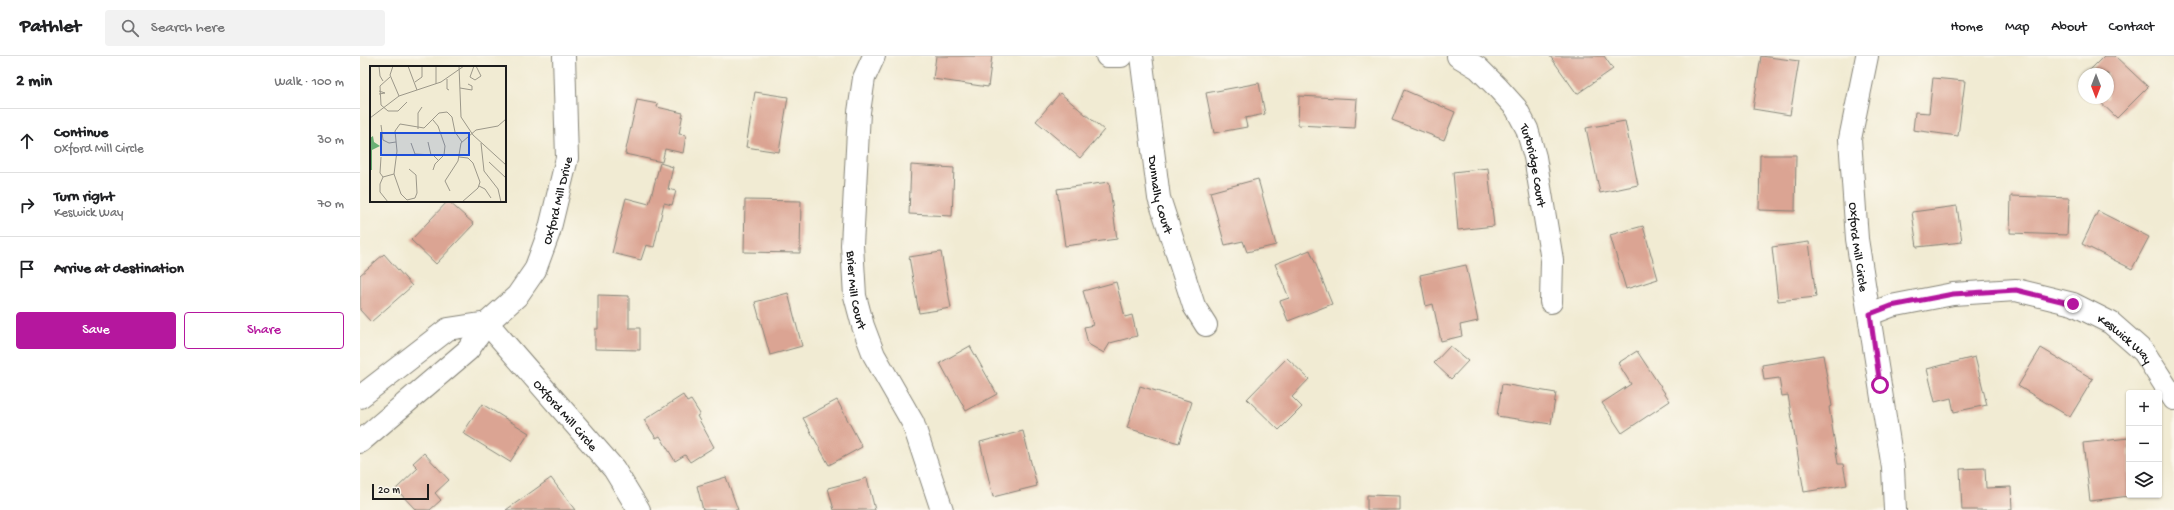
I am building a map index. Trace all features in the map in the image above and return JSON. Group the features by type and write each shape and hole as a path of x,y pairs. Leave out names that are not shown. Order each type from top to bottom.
{"street":[{"name":"Oxford Mill Drive","path":"360,442 468,350 487,323 517,296 535,270 549,232 567,158 564,56"},
{"name":"Brier Mill Court","path":"874,56 864,78 859,112 852,246 855,296 863,326 874,355 913,423 942,510"},
{"path":"1107,56 1121,56"},
{"name":"Dunnally Court","path":"1141,56 1159,198 1194,306 1206,325"},
{"name":"Turbridge Court","path":"1458,56 1478,68 1498,88 1516,108 1527,129 1535,157 1552,260 1551,302"},
{"name":"Oxford Mill Circle","path":"1867,56 1850,139 1857,239 1893,468 1895,510"},
{"name":"Keswick Way","path":"1870,314 1891,306 1953,294 2008,290 2016,290 2073,304 2111,323 2144,352 2174,399"},
{"path":"360,398 448,329 487,323"},
{"name":"Oxford Mill Circle","path":"487,323 614,469 639,510"}],"building":[{"path":"936,56 992,56 988,87 933,79"},
{"path":"1550,56 1604,56 1613,69 1577,94"},
{"path":"1761,56 1799,61 1790,115 1753,109"},
{"path":"2104,56 2115,56 2148,87 2117,118 2102,104 2114,104 2114,68 2092,68"},
{"path":"1933,78 1965,81 1958,136 1913,130 1915,112 1929,113"},
{"path":"1259,83 1265,114 1245,118 1247,127 1214,133 1206,93"},
{"path":"1404,90 1455,112 1444,140 1392,120"},
{"path":"755,92 788,97 779,152 746,147"},
{"path":"1060,93 1104,130 1080,158 1036,121"},
{"path":"1299,96 1357,99 1355,128 1298,125"},
{"path":"637,100 658,104 657,107 683,113 679,134 686,135 683,153 665,149 662,162 625,154"},
{"path":"1625,121 1638,185 1600,193 1586,128"},
{"path":"1760,155 1796,155 1795,211 1759,210"},
{"path":"660,163 673,167 668,189 676,191 672,205 664,203 654,247 646,245 641,260 612,253 626,198 649,204"},
{"path":"911,165 954,168 952,216 909,214"},
{"path":"1488,168 1494,226 1458,230 1453,172"},
{"path":"1258,179 1276,245 1247,252 1243,241 1225,245 1210,192"},
{"path":"1109,182 1117,239 1065,246 1057,189"},
{"path":"2011,196 2069,198 2067,235 2010,233"},
{"path":"745,200 801,201 800,253 744,252"},
{"path":"447,202 449,202 474,224 436,264 411,240"},
{"path":"1957,206 1962,242 1917,247 1912,212"},
{"path":"2098,211 2149,237 2132,269 2082,244"},
{"path":"1643,226 1658,279 1626,289 1610,235"},
{"path":"1809,242 1816,297 1778,301 1772,247"},
{"path":"1310,250 1332,304 1288,321 1280,301 1289,298 1275,264"},
{"path":"941,252 951,308 919,313 909,257"},
{"path":"384,254 412,286 371,322 360,310 360,275"},
{"path":"1466,265 1478,321 1460,325 1462,336 1441,341 1433,304 1426,306 1420,275"},
{"path":"1116,282 1125,317 1132,315 1137,336 1110,343 1104,353 1088,344 1084,327 1093,325 1083,291"},
{"path":"788,293 802,346 770,355 755,302"},
{"path":"598,295 629,296 629,328 640,328 640,350 595,349 595,329 598,329"},
{"path":"970,346 997,394 966,411 940,363"},
{"path":"1450,346 1468,361 1451,379 1434,363"},
{"path":"2041,348 2093,379 2070,417 2018,386"},
{"path":"1637,351 1670,401 1622,433 1602,403 1631,384 1618,363"},
{"path":"1823,355 1832,406 1829,407 1838,464 1843,464 1847,485 1804,492 1788,395 1782,396 1779,378 1764,380 1762,365"},
{"path":"1975,357 1987,405 1954,412 1951,398 1935,402 1927,369"},
{"path":"1287,358 1309,379 1292,397 1302,407 1279,430 1247,399"},
{"path":"1502,384 1556,393 1551,424 1497,416"},
{"path":"1140,386 1192,402 1179,443 1127,428"},
{"path":"683,395 687,402 691,400 700,414 697,416 714,447 690,462 685,455 675,461 660,436 656,438 644,420"},
{"path":"837,400 862,447 829,465 803,418"},
{"path":"482,404 529,433 510,462 463,433"},
{"path":"1023,431 1037,486 993,497 980,442"},
{"path":"2126,438 2126,496 2090,501 2083,443"},
{"path":"424,453 449,480 435,493 441,500 430,510 416,510 396,489 418,468 413,463"},
{"path":"1985,468 1986,488 2011,487 2012,510 1962,510 1960,469"},
{"path":"726,477 738,510 703,510 697,486"},
{"path":"551,478 575,510 506,510"},
{"path":"867,478 875,510 834,510 828,488"},
{"path":"1367,495 1400,496 1400,510 1367,510"}],"route":[{"path":"1880,385 1870,314 1891,306 1953,294 2016,290 2073,304"}]}
